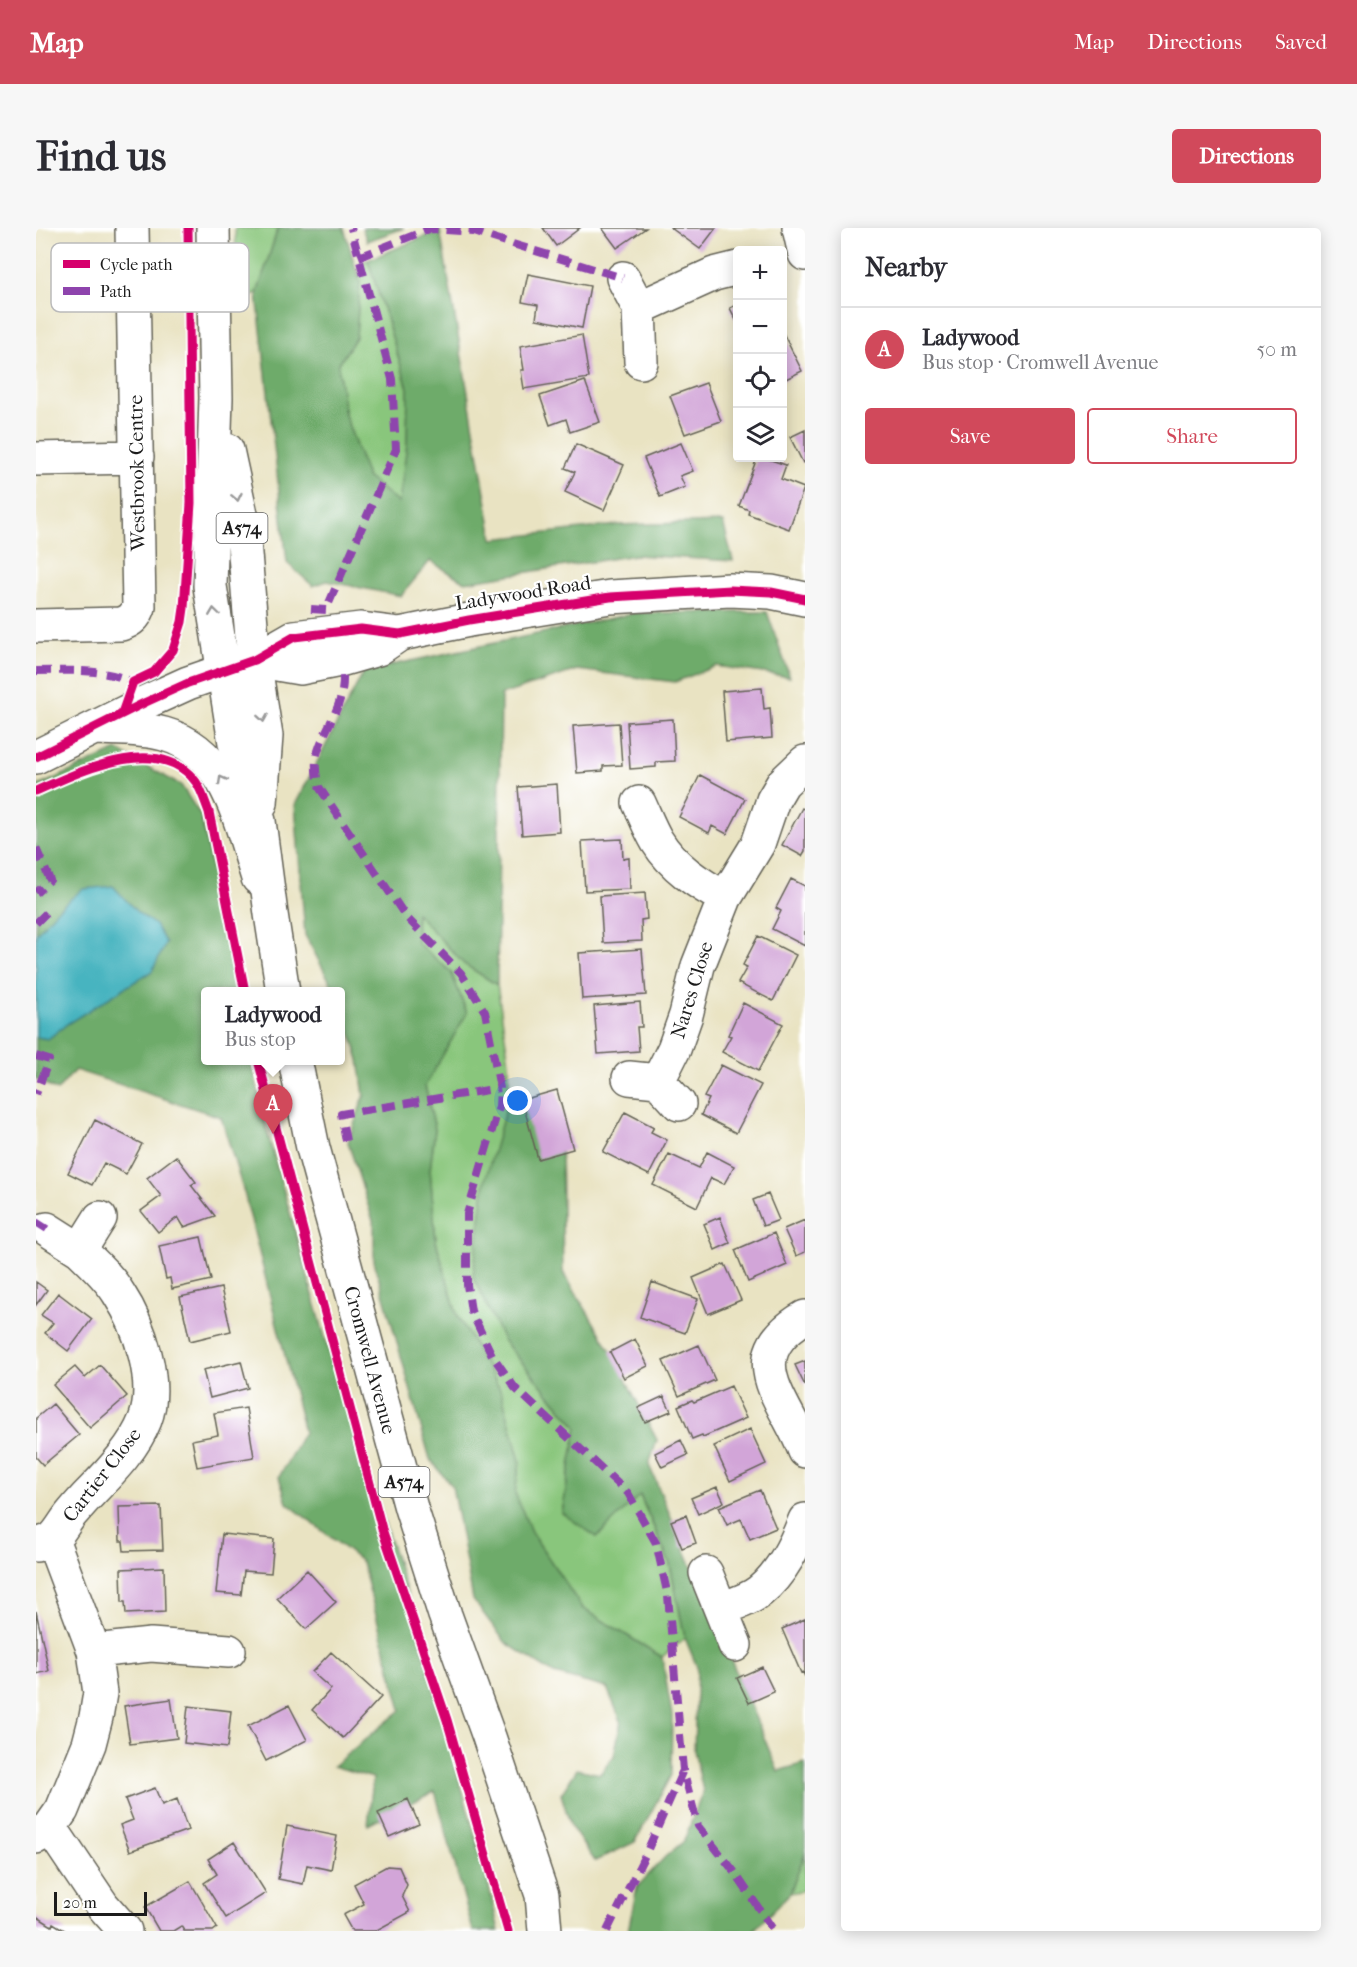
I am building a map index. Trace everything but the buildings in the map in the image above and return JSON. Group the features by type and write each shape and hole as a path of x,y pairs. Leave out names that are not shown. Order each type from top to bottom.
{"street":[{"name":"Westbrook Centre","path":"132,228 132,243"},
{"name":"A574","path":"213,228 213,243"},
{"path":"639,308 714,274 733,269"},
{"path":"623,278 639,308 640,362"},
{"name":"Westbrook Centre","path":"36,626 121,624 130,621 139,606 134,312"},
{"name":"A574","path":"214,312 216,398 210,586 235,743 260,821"},
{"name":"A574","path":"216,398 242,519 254,660 266,736 260,821 282,987"},
{"path":"36,459 137,457"},
{"name":"Ladywood Road","path":"36,757 188,683 254,660 294,637 361,629 400,634 469,620 610,597 730,590 771,592 805,599"},
{"path":"94,728 162,733 189,743 208,759 230,795 271,914"},
{"name":"Nares Close","path":"655,1088 674,1049 686,1015 698,966 725,897 758,844 773,800 783,783 805,762"},
{"path":"639,803 658,843 682,870 704,887 725,897"},
{"name":"Cromwell Avenue","path":"296,1065 313,1148 411,1508 445,1615 542,1895 544,1931"},
{"path":"80,1250 100,1218"},
{"name":"Cartier Close","path":"47,1229 80,1250 119,1293 143,1344 146,1362 149,1396 145,1419 134,1442 44,1542 94,1651 100,1693 96,1717 78,1774 62,1810 43,1832 125,1931"},
{"path":"805,1317 790,1326 778,1338 771,1351 769,1365 774,1391 805,1451"},
{"path":"721,1609 758,1592 773,1579 798,1538 805,1520"},
{"path":"706,1573 735,1645"},
{"path":"94,1651 151,1645 229,1651"},
{"name":"Cromwell Avenue","path":"542,1895 567,1931"}],"green space":[{"path":"235,228 278,228 257,294 249,297 249,243 236,243"},
{"path":"278,228 344,228 360,282 356,337 338,365 345,415 367,477 399,503 407,444 408,388 368,260 440,230 493,539 617,525 723,522 733,561 635,555 465,582 430,561 401,596 327,581 313,586 287,563 257,294"},
{"path":"362,228 404,228 367,241"},
{"path":"368,260 408,388 407,444 400,504 367,477 345,415 338,365 356,337 360,262"},
{"path":"767,612 790,677 716,666 675,682 577,670 501,695 497,985 464,964 416,913 417,943 451,972 467,1013 425,1086 435,1129 430,1170 436,1241 457,1315 501,1391 520,1461 515,1493 531,1532 582,1608 662,1657 672,1715 671,1775 635,1842 595,1861 571,1827 561,1794 577,1769 600,1774 614,1756 621,1721 607,1688 554,1674 506,1643 473,1600 452,1486 430,1459 374,1261 374,1224 348,1142 364,1096 359,1060 345,1014 345,987 333,987 305,935 295,805 364,671 635,613"},
{"path":"117,750 181,785 201,816 236,987 201,987 201,1065 253,1065 267,1131 328,1348 410,1602 487,1878 499,1931 473,1931 435,1791 368,1825 373,1778 333,1766 401,1710 362,1562 287,1503 279,1477 304,1432 245,1196 221,1117 75,1070 57,1091 36,1079 36,787"},
{"path":"416,912 464,964 497,985 509,1062 509,1097 484,1188 503,1340 577,1427 562,1513 597,1537 639,1494 670,1564 685,1638 662,1657 582,1608 531,1532 515,1493 520,1461 501,1391 457,1315 436,1241 430,1170 435,1129 425,1086 467,1013 451,972 417,943"},
{"path":"509,1097 551,1123 561,1146 563,1272 610,1349 657,1440 649,1465 778,1771 805,1763 805,1853 790,1893 753,1931 628,1931 637,1887 665,1857 684,1841 703,1791 694,1751 697,1667 685,1638 670,1564 640,1495 597,1537 562,1513 577,1427 503,1340 473,1276 485,1181"},
{"path":"805,1853 805,1890 790,1893"}],"water":[{"path":"113,886 137,912 155,925 166,943 152,971 67,1024 48,1039 36,1037 36,934 56,911 83,889"}],"marked path":[{"path":"311,609 326,610 396,449 392,379 351,228"},
{"path":"359,257 429,229 474,232 623,278"},
{"path":"36,671 97,672 133,682"},
{"path":"343,676 341,697 317,756 316,769 319,787 406,917 461,973 485,1012 500,1088 499,1107 467,1214 467,1285 471,1311 492,1355 515,1388 628,1493 656,1543 668,1596 683,1770 698,1826 733,1870 772,1928"},
{"path":"36,848 50,880 36,893"},
{"path":"36,923 46,913"},
{"path":"36,1056 49,1060 36,1094"},
{"path":"346,1141 341,1114 500,1088"},
{"path":"36,1222 47,1229"},
{"path":"607,1931 648,1849 683,1770"}],"cycle path":[{"path":"188,228 188,243"},
{"path":"122,713 133,682 154,672 173,650 182,622 191,503 189,312"},
{"path":"36,757 188,683 254,660 294,637 361,629 400,634 469,620 610,597 730,590 771,592 805,599"},
{"path":"36,791 96,767 140,758 161,760 180,767 196,782 209,812 244,987"},
{"path":"259,1065 382,1529 447,1720 508,1931"}],"place":[{"name":"Ladywood","path":"273,1134"}]}
